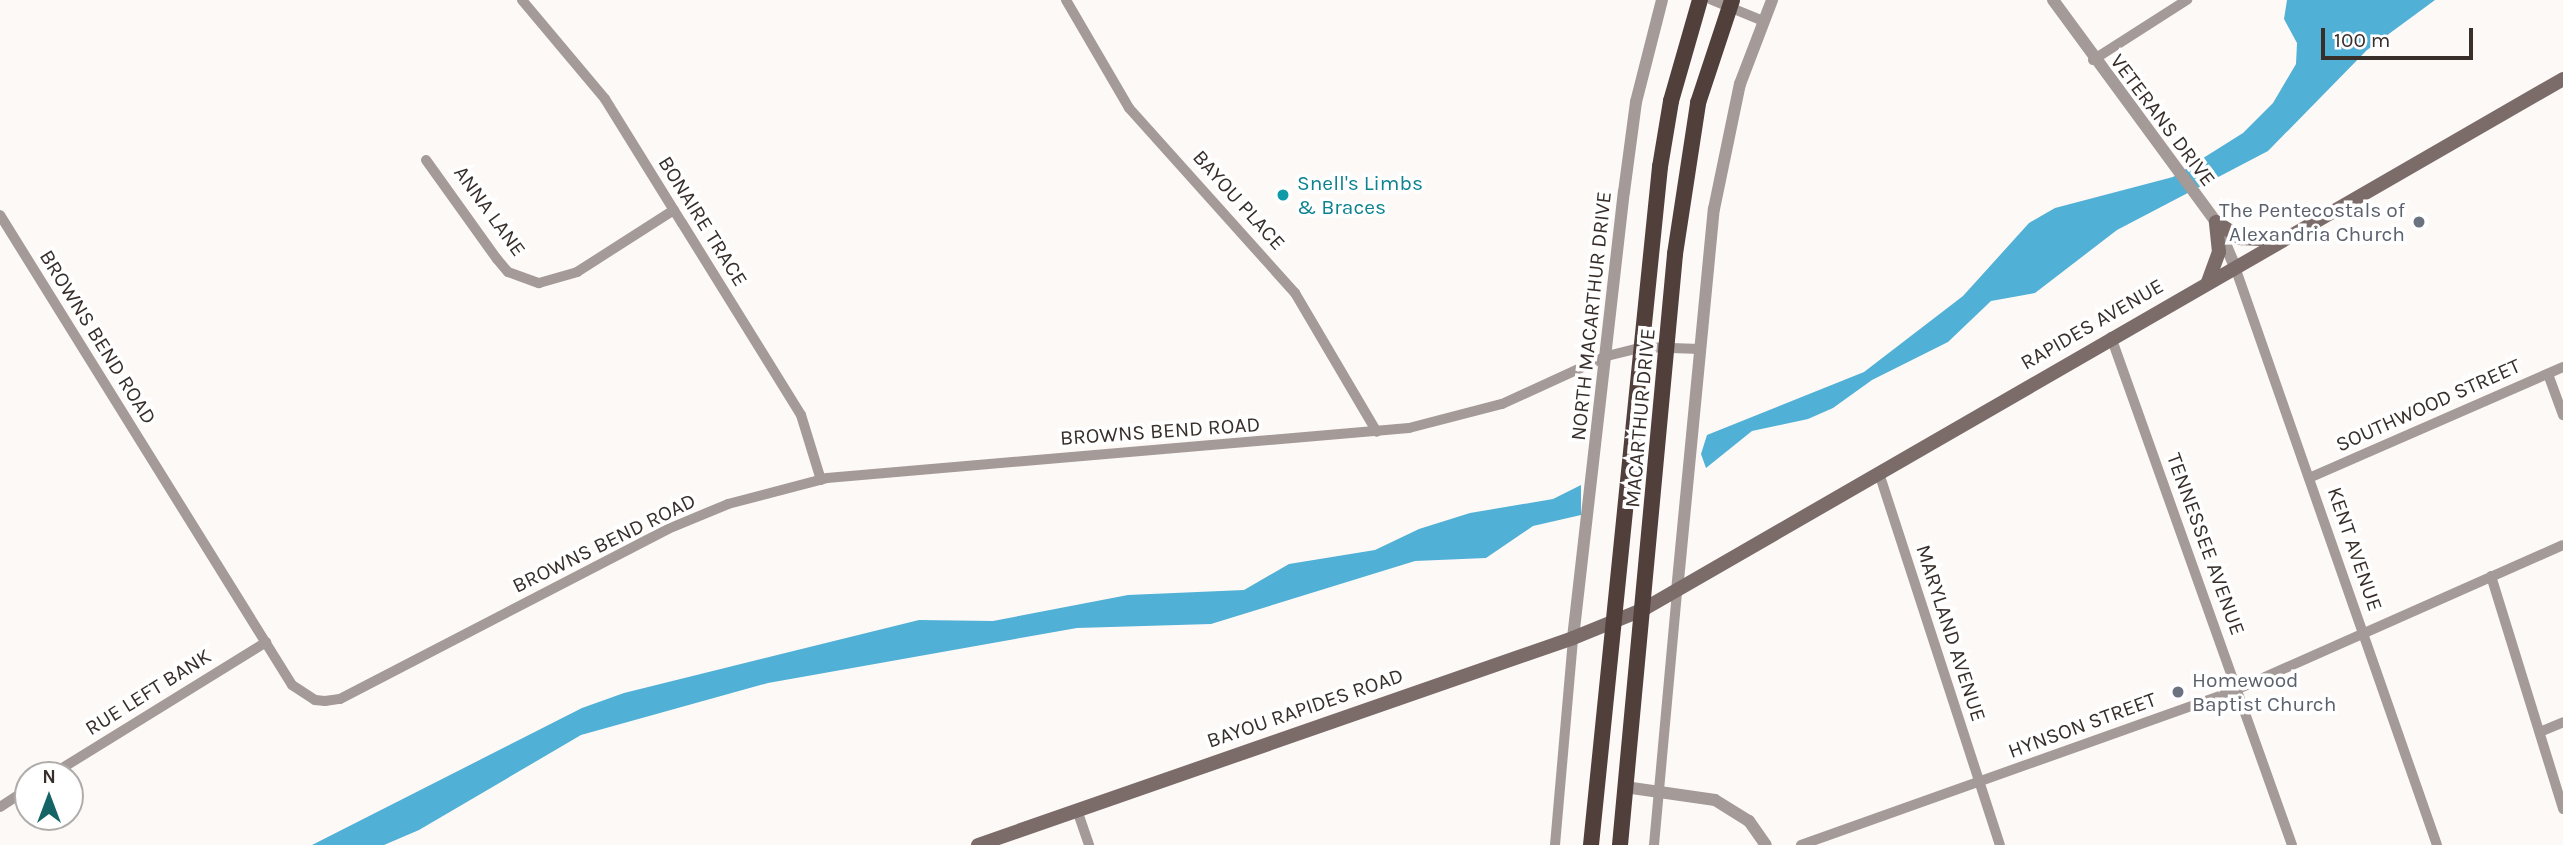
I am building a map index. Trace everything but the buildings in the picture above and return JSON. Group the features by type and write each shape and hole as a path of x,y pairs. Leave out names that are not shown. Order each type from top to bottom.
{"highway":[{"name":"MACARTHUR DRIVE","path":"1591,845 1660,167 1671,101 1700,0"},
{"name":"MACARTHUR DRIVE","path":"1620,845 1675,254 1698,103 1730,4"},
{"path":"1597,783 1625,787"}],"main road":[{"name":"RAPIDES AVENUE","path":"1644,608 1677,592 2111,337 2563,79"},
{"path":"2214,218 2241,238 2280,240"},
{"path":"2208,282 2220,252 2214,218"},
{"name":"BAYOU RAPIDES ROAD","path":"978,845 1573,638 1644,608"}],"street":[{"name":"BONAIRE TRACE","path":"522,0 605,99 801,415 821,480"},
{"name":"BAYOU PLACE","path":"1066,0 1129,108 1295,293 1377,432"},
{"name":"NORTH MACARTHUR DRIVE","path":"1573,638 1636,102 1662,0"},
{"path":"1712,0 1730,4 1763,21"},
{"path":"1654,845 1714,209 1740,84 1772,0"},
{"name":"VETERANS DRIVE","path":"2053,0 2093,60 2214,218 2235,267"},
{"path":"2093,60 2187,0"},
{"name":"ANNA LANE","path":"426,160 508,272 539,283 577,272 674,210"},
{"name":"BROWNS BEND ROAD","path":"0,215 292,685 315,700 340,699 668,529 728,505 821,480 853,472 1377,432 1502,404 1607,356 1642,347 1667,345 1700,349"},
{"name":"KENT AVENUE","path":"2235,267 2437,845"},
{"name":"TENNESSEE AVENUE","path":"2111,337 2292,845"},
{"name":"SOUTHWOOD STREET","path":"2309,478 2563,367"},
{"path":"2548,374 2563,415"},
{"name":"MARYLAND AVENUE","path":"1879,473 2000,845"},
{"name":"HYNSON STREET","path":"1801,845 2238,689 2563,545"},
{"path":"2491,576 2563,809"},
{"path":"1555,845 1573,638"},
{"name":"RUE LEFT BANK","path":"74,761 266,642"},
{"path":"2540,732 2563,722"},
{"path":"1625,787 1727,805 1749,821 1766,845"},
{"path":"1077,810 1089,845"}],"water":[{"path":"2287,0 2435,0 2367,50 2268,151 2117,230 2035,293 1991,301 1948,342 1872,380 1833,408 1808,419 1752,431 1706,468 1701,454 1707,435 1864,372 1963,296 2029,223 2055,208 2173,177 2243,133 2273,103 2296,64 2297,43 2284,19"},
{"path":"1581,485 1581,515 1533,526 1486,558 1415,561 1211,624 1077,628 768,683 581,735 419,830 384,845 312,845 582,708 624,693 919,620 993,621 1128,595 1244,590 1289,564 1375,550 1419,529 1470,513 1553,499"}],"place":[{"name":"Snell's Limbs & Braces","path":"1283,195"},
{"name":"The Pentecostals of Alexandria Church","path":"2419,222"},
{"name":"Homewood Baptist Church","path":"2178,692"}]}
